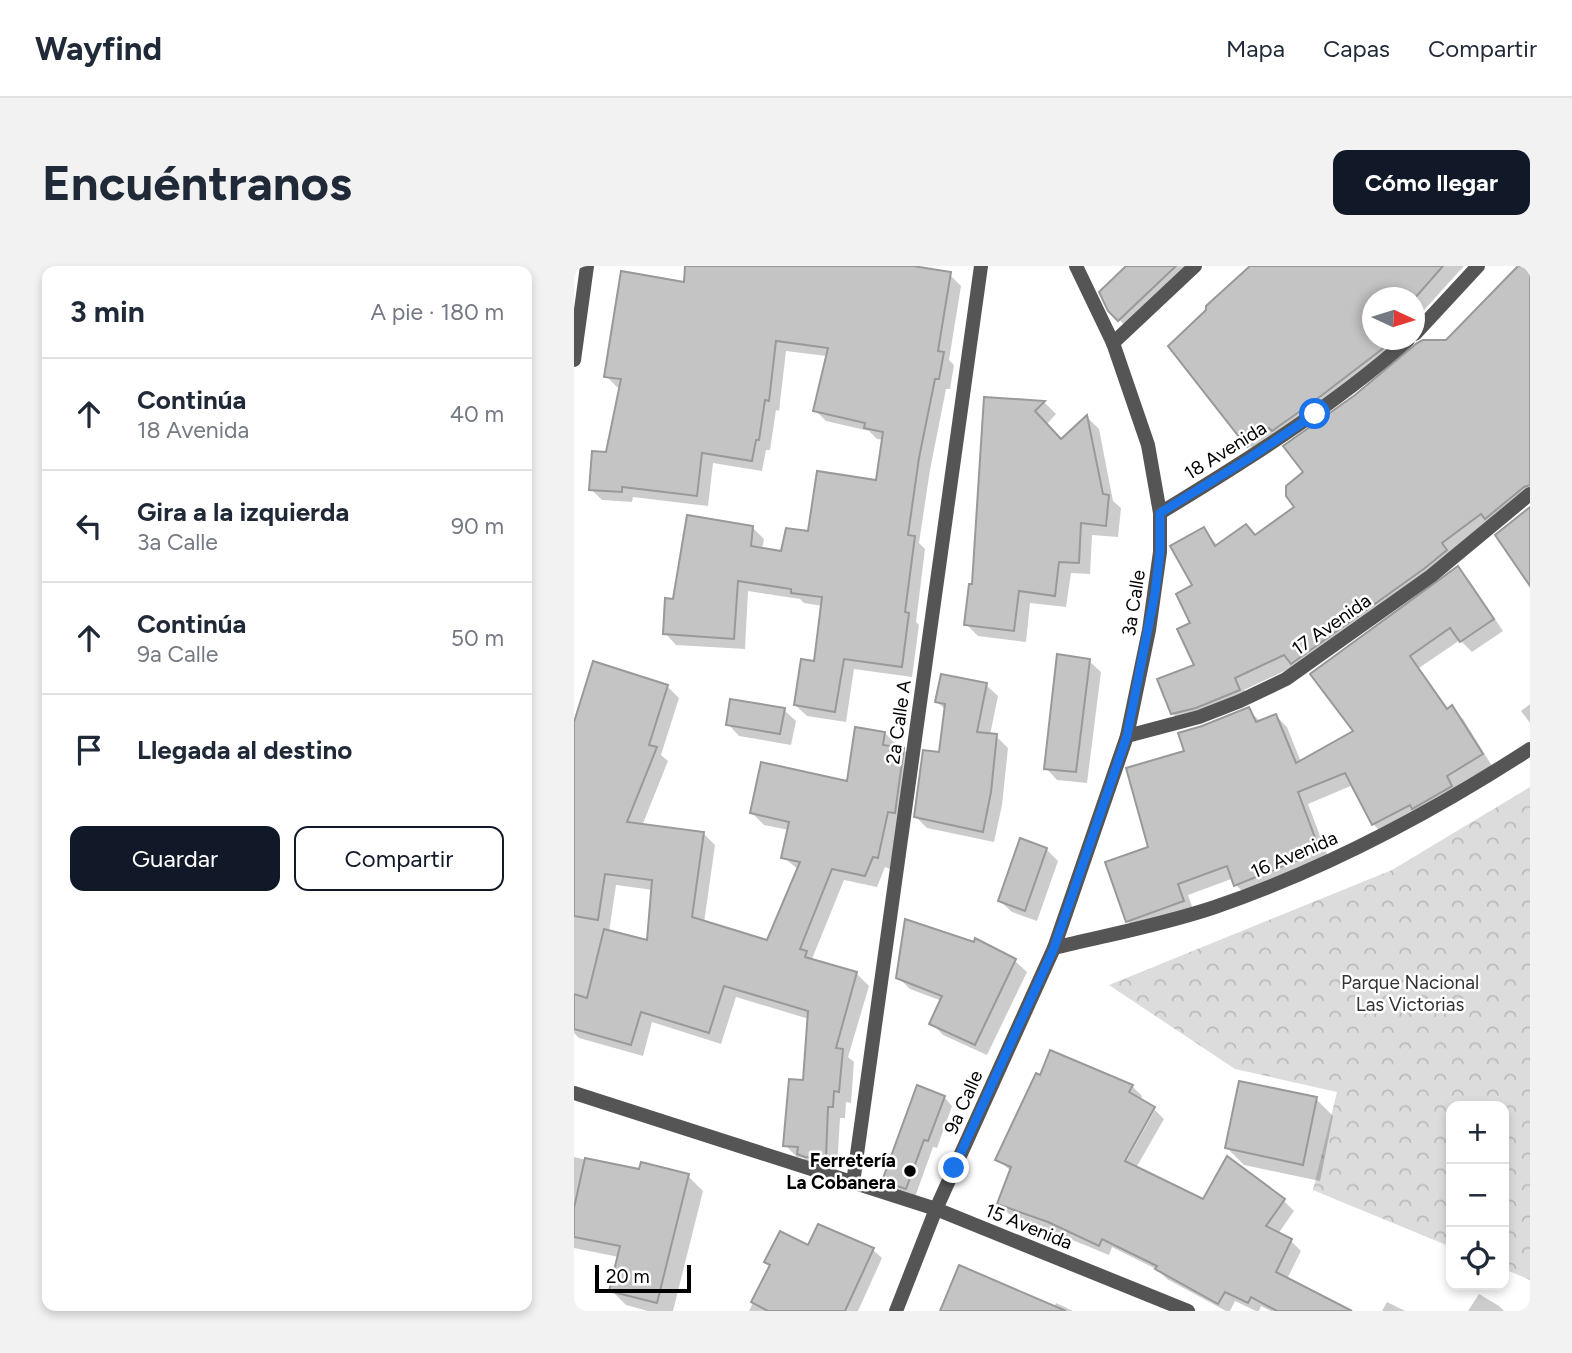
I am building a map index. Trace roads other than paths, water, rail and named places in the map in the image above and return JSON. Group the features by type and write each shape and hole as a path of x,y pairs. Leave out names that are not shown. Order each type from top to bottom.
{"street":[{"path":"574,360 587,266"},
{"name":"2a Calle A","path":"853,1183 981,266"},
{"name":"3a Calle","path":"1054,948 1127,736 1155,593 1160,552 1160,513 1148,445 1113,343 1076,266"},
{"path":"1113,343 1195,266"},
{"path":"1425,323 1478,266"},
{"name":"18 Avenida","path":"1160,513 1315,414 1397,350"},
{"name":"17 Avenida","path":"1127,736 1199,717 1286,679 1431,576 1530,494"},
{"name":"16 Avenida","path":"1054,948 1186,916 1295,876 1394,830 1530,750"},
{"name":"9a Calle","path":"896,1311 936,1209 1054,948"},
{"name":"15 Avenida","path":"574,1093 936,1209 1188,1311"}],"place":[{"name":"Ferretería La Cobanera","path":"910,1171"}],"park label":[{"name":"Parque Nacional Las Victorias","path":"1410,993"}]}
